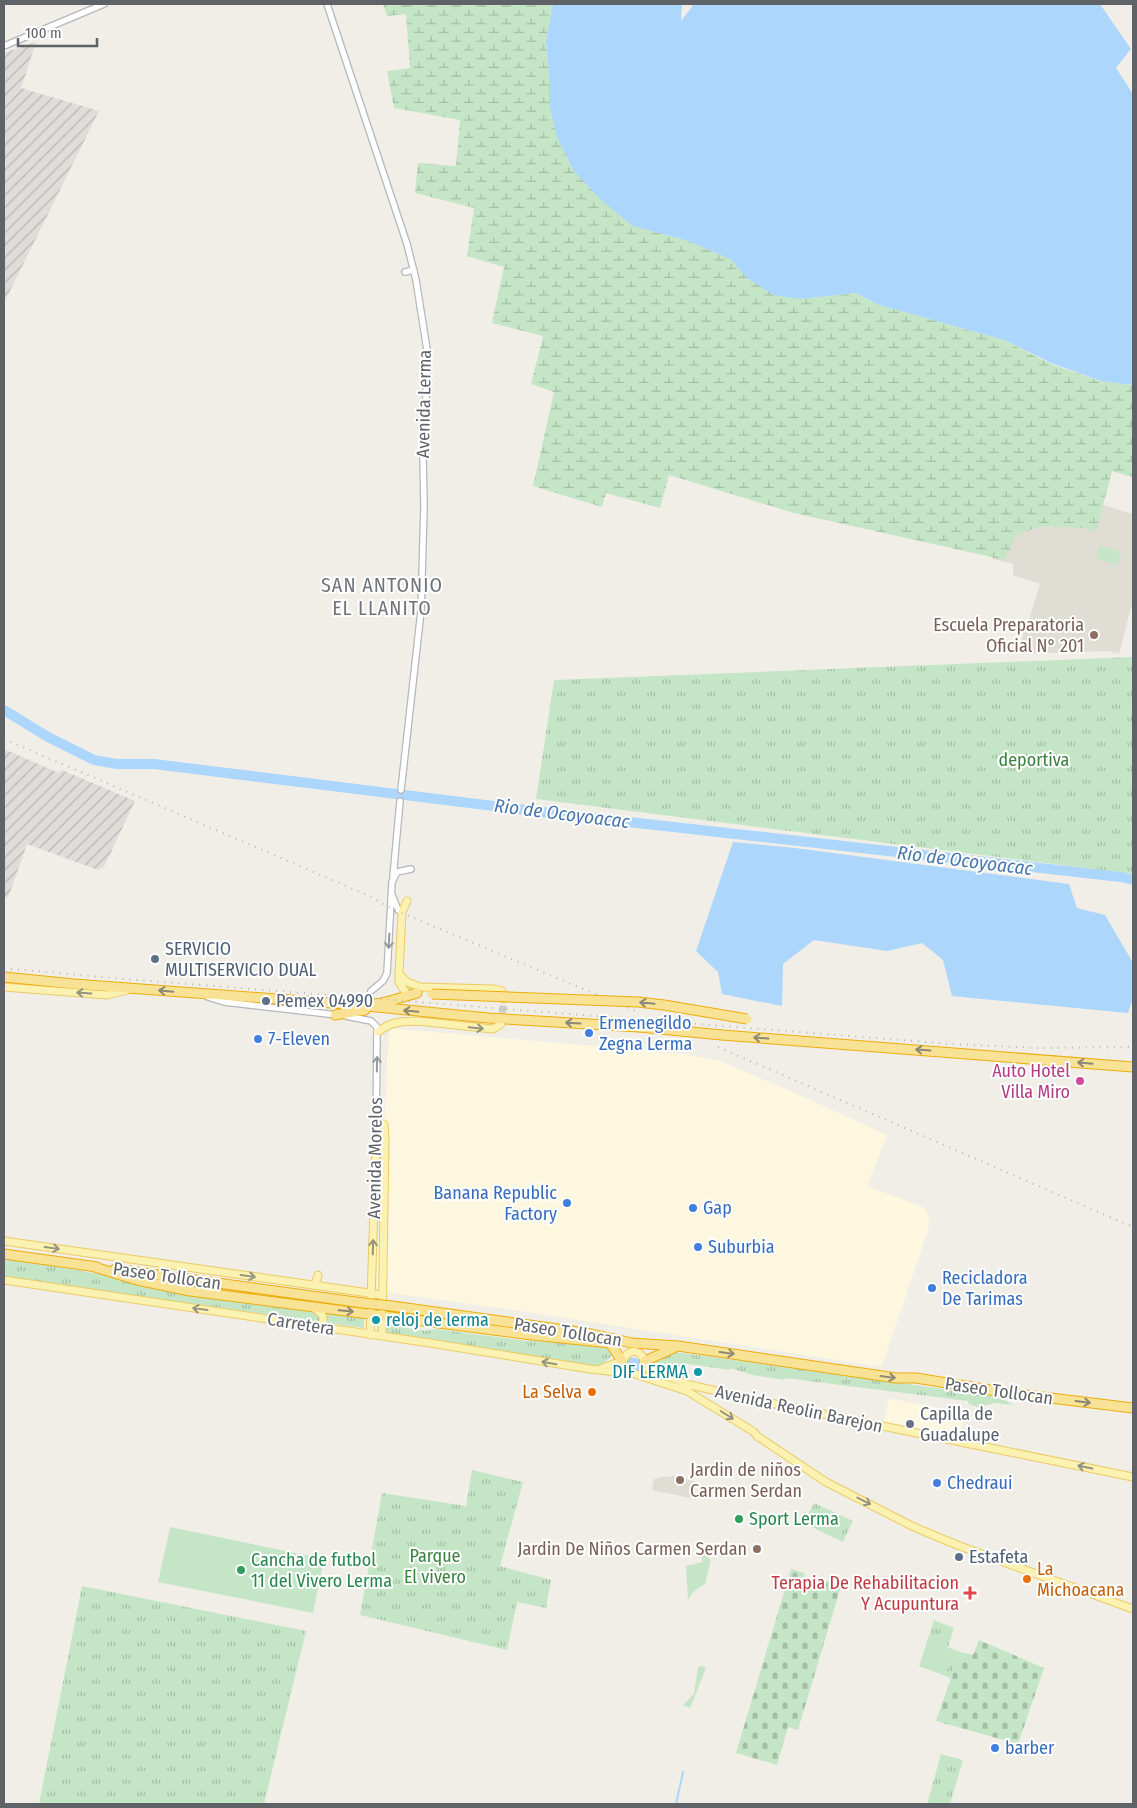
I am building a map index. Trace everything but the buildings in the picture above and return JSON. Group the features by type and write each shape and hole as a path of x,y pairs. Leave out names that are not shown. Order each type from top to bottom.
{"highway":[{"path":"4,977 46,982 357,1005 488,1018 1133,1067"},
{"path":"4,983 46,982"},
{"path":"357,1005 388,1003 417,992"},
{"path":"406,993 638,1002 747,1019"},
{"path":"335,1015 378,1008"},
{"name":"Paseo Tollocan","path":"4,1254 587,1333 632,1342 678,1346 896,1378 916,1378 1009,1393 1133,1408"},
{"path":"91,1266 137,1280 181,1289 314,1308 370,1313 532,1335 610,1343 620,1358 612,1364"},
{"path":"644,1364 678,1346"}],"main road":[{"path":"406,993 400,982 399,974 402,912 407,901"},
{"path":"399,974 407,982 420,987 494,989 502,991 504,999"},
{"path":"4,987 107,995 132,988"},
{"path":"378,1032 387,1025 405,1021 493,1029 501,1024"},
{"name":"Avenida Morelos","path":"370,1335 376,1148 384,1127 382,1336"},
{"path":"4,1241 382,1295"},
{"path":"315,1285 318,1275"},
{"name":"Carretera","path":"4,1280 632,1373 688,1388"},
{"path":"372,1282 382,1282"},
{"path":"314,1308 324,1317 323,1322 318,1327"},
{"path":"633,1351 643,1356 644,1364 642,1370 632,1373 622,1367 620,1358 633,1351"},
{"path":"597,1369 612,1364"},
{"name":"Avenida Reolin Barejon","path":"644,1364 688,1388 1133,1477"},
{"path":"688,1388 826,1482 914,1527 957,1545 1133,1609"}],"street":[{"path":"4,46 104,4"},
{"name":"Avenida Lerma","path":"327,4 407,244 414,270 428,356 423,456 424,507 421,612 401,790"},
{"path":"405,272 414,270"},
{"path":"371,991 383,982 387,973 391,892 400,801"},
{"path":"392,882 398,872 411,868 401,865 395,858"},
{"path":"391,892 398,910"},
{"path":"199,994 224,1002 355,1017 376,1024 378,1032"},
{"name":"Avenida Morelos","path":"376,1148 378,1032"}],"shaded area":[{"path":"36,42 21,88 99,111 4,303 4,53"},
{"path":"975,379 1133,477 1112,471 1103,505 1133,514 1133,600 1119,654 1109,651 1020,654 1025,620 1029,620 1040,584 1013,575 1013,564 992,559 1003,516"},
{"path":"4,749 59,773 62,770 135,801 104,867 98,870 27,844 8,898 4,897"},
{"path":"389,1028 684,1054 720,1061 887,1135 867,1186 925,1208 929,1218 929,1227 882,1367 513,1310 376,1291"},
{"path":"889,1398 965,1413 959,1438 883,1422"},
{"name":"Jardin de niños Carmen Serdan","path":"676,1476 694,1481 690,1498 652,1490 654,1479"}],"green space":[{"path":"383,4 553,4 546,41 549,104 633,226 688,241 730,259 750,280 801,299 856,293 879,305 1004,340 1051,364 1100,381 1133,385 1133,477 1112,471 1096,532 1085,528 1041,526 1016,535 1005,560 794,513 669,475 660,508 606,493 602,507 533,486 554,392 531,384 543,336 492,323 504,267 467,256 474,208 415,193 418,163 456,166 460,120 394,108 387,71 410,68 406,14 387,16"},
{"path":"1100,545 1121,552 1117,565 1096,558"},
{"name":"deportiva","path":"1133,657 1133,874 536,799 554,680"},
{"path":"4,1257 364,1317 364,1328 4,1277"},
{"path":"382,1315 394,1323 414,1330 436,1329 528,1341 606,1344 614,1354 597,1369 381,1336"},
{"path":"667,1351 995,1396 1015,1405 995,1403 978,1407 969,1404 968,1401 785,1378 784,1380 753,1375 730,1368 729,1370 682,1363 679,1375 655,1369 652,1364 652,1359"},
{"name":"Parque El vivero","path":"472,1470 523,1482 500,1566 551,1580 546,1608 517,1602 507,1650 360,1615 382,1493 466,1506"},
{"path":"814,1503 853,1521 843,1542 804,1523"},
{"name":"Cancha de futbol 11 del Vivero Lerma","path":"170,1527 324,1559 313,1613 158,1582"},
{"path":"699,1550 711,1560 705,1584 695,1590 688,1600 686,1566 703,1562"},
{"path":"791,1569 804,1573 806,1580 822,1585 827,1581 841,1586 798,1730 788,1727 777,1765 736,1753"},
{"path":"82,1586 306,1631 264,1804 39,1804"},
{"path":"934,1620 954,1628 948,1647 960,1652 951,1678 919,1666"},
{"path":"979,1640 1044,1668 1018,1744 936,1721 960,1652 973,1655"},
{"path":"926,1647 952,1656 948,1669 922,1660"},
{"path":"698,1667 706,1668 690,1708 683,1705 694,1694"},
{"path":"941,1754 963,1760 950,1804 927,1804"}],"water":[{"path":"553,4 682,4 681,21 693,4 1100,4 1131,49 1116,68 1133,94 1133,385 1101,381 1051,363 1004,340 879,305 856,293 801,299 773,295 747,278 730,259 688,241 633,226 601,200 574,171 557,137 549,104 546,41"},
{"path":"733,842 795,848 1069,884 1077,908 1105,915 1133,963 1133,997 1128,1013 952,996 943,960 922,943 887,951 814,940 783,964 782,1006 722,994 718,972 696,951"},
{"path":"630,1357 640,1359 642,1367 639,1371 631,1371 627,1368 625,1360"}],"waterway":[{"name":"Rio de Ocoyoacac","path":"4,710 48,737 94,760 117,764 154,764 566,815 1121,877 1133,880"},
{"path":"676,1804 683,1772"}],"tunnel":[{"path":"501,1023 504,999"}],"railway":[{"path":"4,739 372,897 390,908 638,1012"},
{"path":"4,968 952,1044 1038,1048 1133,1047"},
{"path":"718,1047 1133,1227"}],"place":[{"name":"Escuela Preparatoria Oficial N° 201","path":"1094,635"},
{"name":"SERVICIO MULTISERVICIO DUAL","path":"155,959"},
{"name":"Pemex 04990","path":"266,1001"},
{"name":"Ermenegildo Zegna Lerma","path":"589,1033"},
{"name":"7-Eleven","path":"258,1039"},
{"name":"Auto Hotel Villa Miro","path":"1080,1081"},
{"name":"Banana Republic Factory","path":"567,1203"},
{"name":"Gap","path":"693,1208"},
{"name":"Suburbia","path":"698,1247"},
{"name":"Recicladora De Tarimas","path":"932,1288"},
{"name":"reloj de lerma","path":"376,1320"},
{"name":"DIF LERMA","path":"698,1372"},
{"name":"La Selva","path":"592,1392"},
{"name":"Capilla de Guadalupe","path":"910,1424"},
{"name":"Jardin de niños Carmen Serdan","path":"680,1480"},
{"name":"Chedraui","path":"937,1483"},
{"name":"Sport Lerma","path":"739,1519"},
{"name":"Jardin De Niños Carmen Serdan","path":"757,1549"},
{"name":"Estafeta","path":"959,1557"},
{"name":"Cancha de futbol 11 del Vivero Lerma","path":"241,1570"},
{"name":"La Michoacana","path":"1027,1579"},
{"name":"Terapia De Rehabilitacion Y Acupuntura","path":"970,1593"},
{"name":"barber","path":"995,1748"}],"district":[{"name":"SAN ANTONIO EL LLANITO","path":"382,596"}]}
